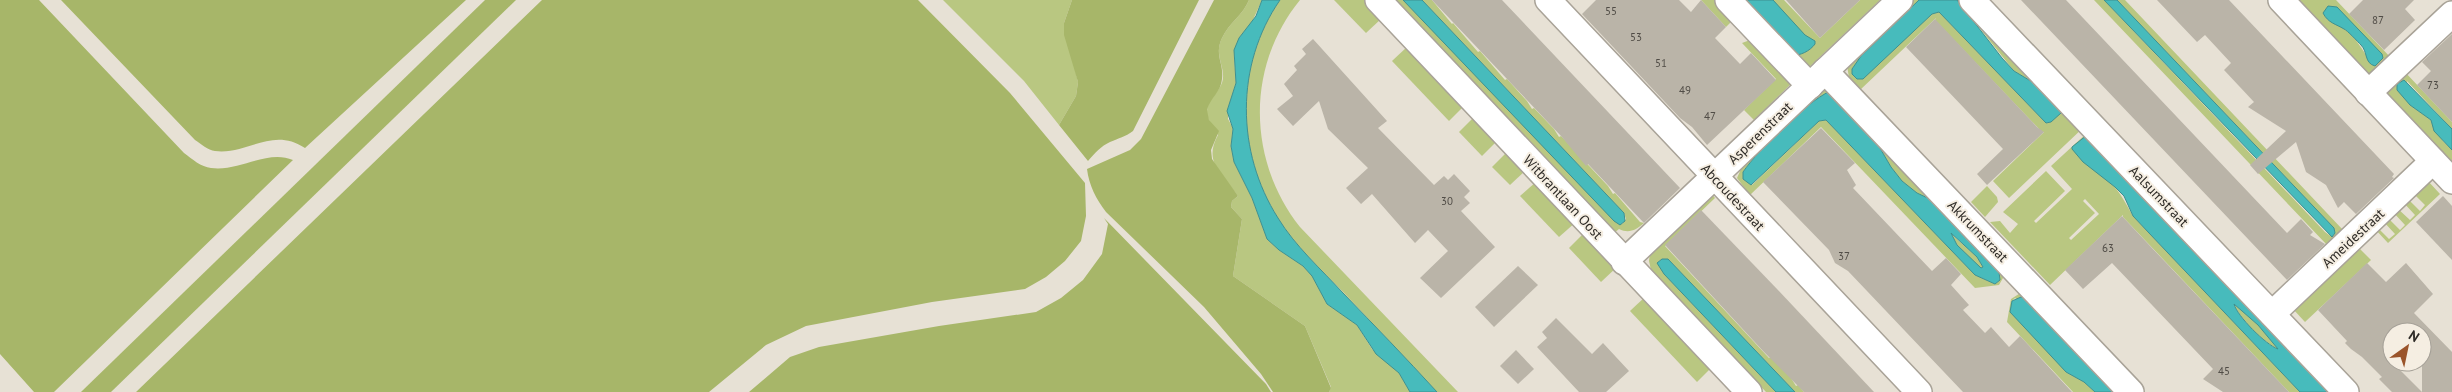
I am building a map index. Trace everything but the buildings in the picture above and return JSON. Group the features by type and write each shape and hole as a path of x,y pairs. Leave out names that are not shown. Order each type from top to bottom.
{"street":[{"name":"Witbrantlaan Oost","path":"1378,0 1749,392"},
{"name":"Abcoudestraat","path":"1548,0 1919,392"},
{"path":"1728,0 1818,78"},
{"name":"Asperenstraat","path":"1624,262 1900,0"},
{"name":"Aalsumstraat","path":"1972,0 2346,392"},
{"path":"2281,0 2452,181"},
{"path":"2368,93 2452,14"},
{"name":"Akkrumstraat","path":"1818,78 2131,392"},
{"name":"Ameidestraat","path":"2272,314 2433,161"}],"green space":[{"path":"0,0 39,0 184,153 200,164 211,168 221,168 273,157 293,160 54,392 34,392 0,354"},
{"path":"61,0 466,0 305,148 293,142 271,140 238,149 215,151 195,140"},
{"path":"485,0 516,0 111,392 81,392"},
{"path":"542,0 918,0 1010,93 1085,183 1086,216 1081,241 1065,261 1046,277 1025,289 932,302 806,326 766,345 709,392 136,392"},
{"path":"943,0 1072,0 1064,23 1078,82 1076,96 1059,125 1024,81"},
{"path":"1072,0 1199,0 1133,131 1104,146 1088,161 1059,125 1076,96 1078,82 1064,35 1064,23"},
{"path":"1214,0 1249,0 1222,38 1219,49 1222,73 1221,84 1207,110 1209,120 1219,131 1211,150 1212,159 1238,196 1232,201 1231,207 1242,219 1233,276 1305,326 1331,388 1329,392 1273,392 1261,374 1204,307 1106,212 1096,197 1089,181 1087,169 1130,150 1141,139"},
{"path":"1249,0 1262,0 1252,22 1239,38 1234,56 1236,83 1228,108 1228,119 1233,128 1231,146 1234,162 1252,198 1267,239 1279,250 1303,266 1312,276 1327,304 1357,325 1372,349 1399,373 1410,392 1329,392 1331,387 1305,326 1233,276 1242,219 1231,207 1232,201 1238,196 1216,167 1213,153 1218,135 1209,120 1207,107 1222,83 1223,72 1219,51 1222,38"},
{"path":"1280,0 1300,0 1282,26 1270,54 1262,83 1260,113 1262,143 1270,173 1283,201 1300,227 1458,392 1437,392 1300,248 1278,218 1264,192 1254,165 1248,137 1246,109 1249,80 1255,52 1265,25"},
{"path":"1334,0 1365,0 1382,18 1366,33"},
{"path":"1393,0 1403,0 1622,224 1626,219 1624,213 1422,0 1432,0 1478,52 1480,51 1505,80 1507,79 1532,109 1534,108 1559,137 1561,136 1640,222 1644,223 1632,230 1619,229 1614,233"},
{"path":"1701,0 1721,0 1732,21 1726,27"},
{"path":"1736,0 1784,0 1820,38 1860,0 1880,0 1804,72"},
{"path":"1912,0 1919,0 1853,67 1852,74 1858,79 1932,14 1939,12 2046,123 2051,122 2039,86 2014,71 1957,0 1964,0 2085,126 2009,198 1993,181 2044,132 1935,20 1936,18 1860,90 1849,78 1847,65"},
{"path":"2094,0 2104,0 2325,232 2332,237 2335,233 2334,228 2117,0 2125,0 2343,230 2327,245"},
{"path":"2292,0 2336,0 2391,58 2370,75 2317,19","holes":["2337,7 2375,66 2351,34 2326,18"]},
{"path":"1750,40 1796,79 1754,120 1744,110 1776,79 1742,43"},
{"path":"1408,46 1465,105 1449,121 1392,61"},
{"path":"2404,71 2452,122 2452,129 2407,81 2410,105 2431,120 2443,141 2452,150 2452,162 2386,92"},
{"path":"1823,88 1831,89 1839,94 2007,271 1999,285 1975,288 1821,127 1750,195 1737,178 1741,169 1738,166 1815,91","holes":["1830,91 1870,131 1891,167 1902,181 1917,193 1940,205 1986,255 1999,272 2000,280 1995,284 1975,275 1826,120 1819,121 1752,185 1743,179 1743,172 1771,139 1819,97"]},
{"path":"1475,116 1498,140 1482,156 1459,132"},
{"path":"2089,131 2087,135 2089,166 2111,183 2133,216 2300,392 2289,392 2123,215 2050,285 1990,222 2000,221 2010,233 2018,224 2003,212 2046,171 2065,191 2034,221 2036,223 2072,189 2051,166","holes":["2085,199 2099,214 2071,240 2069,238 2095,213 2083,201"]},
{"path":"1508,151 1526,170 1510,185 1492,167"},
{"path":"1537,181 1576,222 1559,237 1520,196"},
{"path":"2428,181 2440,194 2388,243 2375,229 2377,227 2389,239 2395,234 2383,221 2387,217 2400,230 2405,225 2393,212 2397,208 2410,220 2415,215 2403,202 2407,198 2420,211 2425,205 2413,193"},
{"path":"1987,186 1997,197 1998,202 1985,217 1971,202"},
{"path":"1711,193 1715,198 1665,246 1769,358 1771,357 1796,386 1798,385 1804,392 1795,392 1668,259 1659,261 1664,274 1776,392 1766,392 1651,270 1650,252"},
{"path":"1104,218 1266,384 1271,392 749,392 790,357 819,347 939,326 1036,312 1061,298 1083,280 1102,254 1108,224"},
{"path":"1585,232 1618,266 1601,282 1569,248"},
{"path":"1950,233 1977,257 1983,267 1981,269 1957,245"},
{"path":"2357,246 2371,260 2305,322 2293,309"},
{"path":"2025,290 2109,378 2015,298 2012,301 2066,372 2084,382 2095,392 2073,392 2007,322 2011,299"},
{"path":"1646,296 1713,366 1697,382 1630,311"},
{"path":"2233,303 2258,325 2279,350 2253,330 2241,317"}],"water":[{"path":"1262,0 1280,0 1265,25 1255,52 1249,80 1246,109 1248,137 1254,165 1264,192 1278,218 1300,248 1437,392 1410,392 1399,373 1376,354 1357,325 1327,304 1312,276 1303,266 1279,250 1267,239 1252,198 1234,162 1231,146 1233,129 1227,111 1236,83 1234,50 1239,38 1256,16"},
{"path":"1403,0 1422,0 1624,213 1625,221 1620,225 1614,221"},
{"path":"1742,0 1773,0 1805,35 1815,41 1815,44 1805,52 1792,55"},
{"path":"1919,0 1957,0 2002,58 2014,71 2039,86 2059,107 2061,113 2051,122 2046,123 1939,12 1932,14 1863,79 1857,79 1852,74 1852,69 1861,56"},
{"path":"2104,0 2117,0 2334,228 2335,233 2332,237"},
{"path":"2328,6 2337,7 2382,54 2383,58 2375,66 2369,62 2363,48 2352,36 2325,16 2323,13"},
{"path":"2404,80 2452,129 2452,150 2434,131 2431,120 2410,105 2397,90 2397,84"},
{"path":"1830,91 1870,131 1891,167 1902,181 1917,193 1934,201 1986,255 1999,272 2000,280 1995,284 1975,275 1826,120 1819,121 1751,185 1743,179 1743,172 1771,139 1819,97","holes":["1951,233 1977,257 1983,267 1981,268 1957,245"]},
{"path":"2087,135 2331,392 2300,392 2133,216 2124,196 2083,162 2072,147","holes":["2234,304 2258,325 2278,349 2266,342 2253,330 2240,316"]},
{"path":"1662,259 1668,259 1795,392 1776,392 1664,274 1657,263"},
{"path":"2021,297 2029,299 2117,392 2095,392 2084,382 2066,372 2010,312 2012,301"}]}
